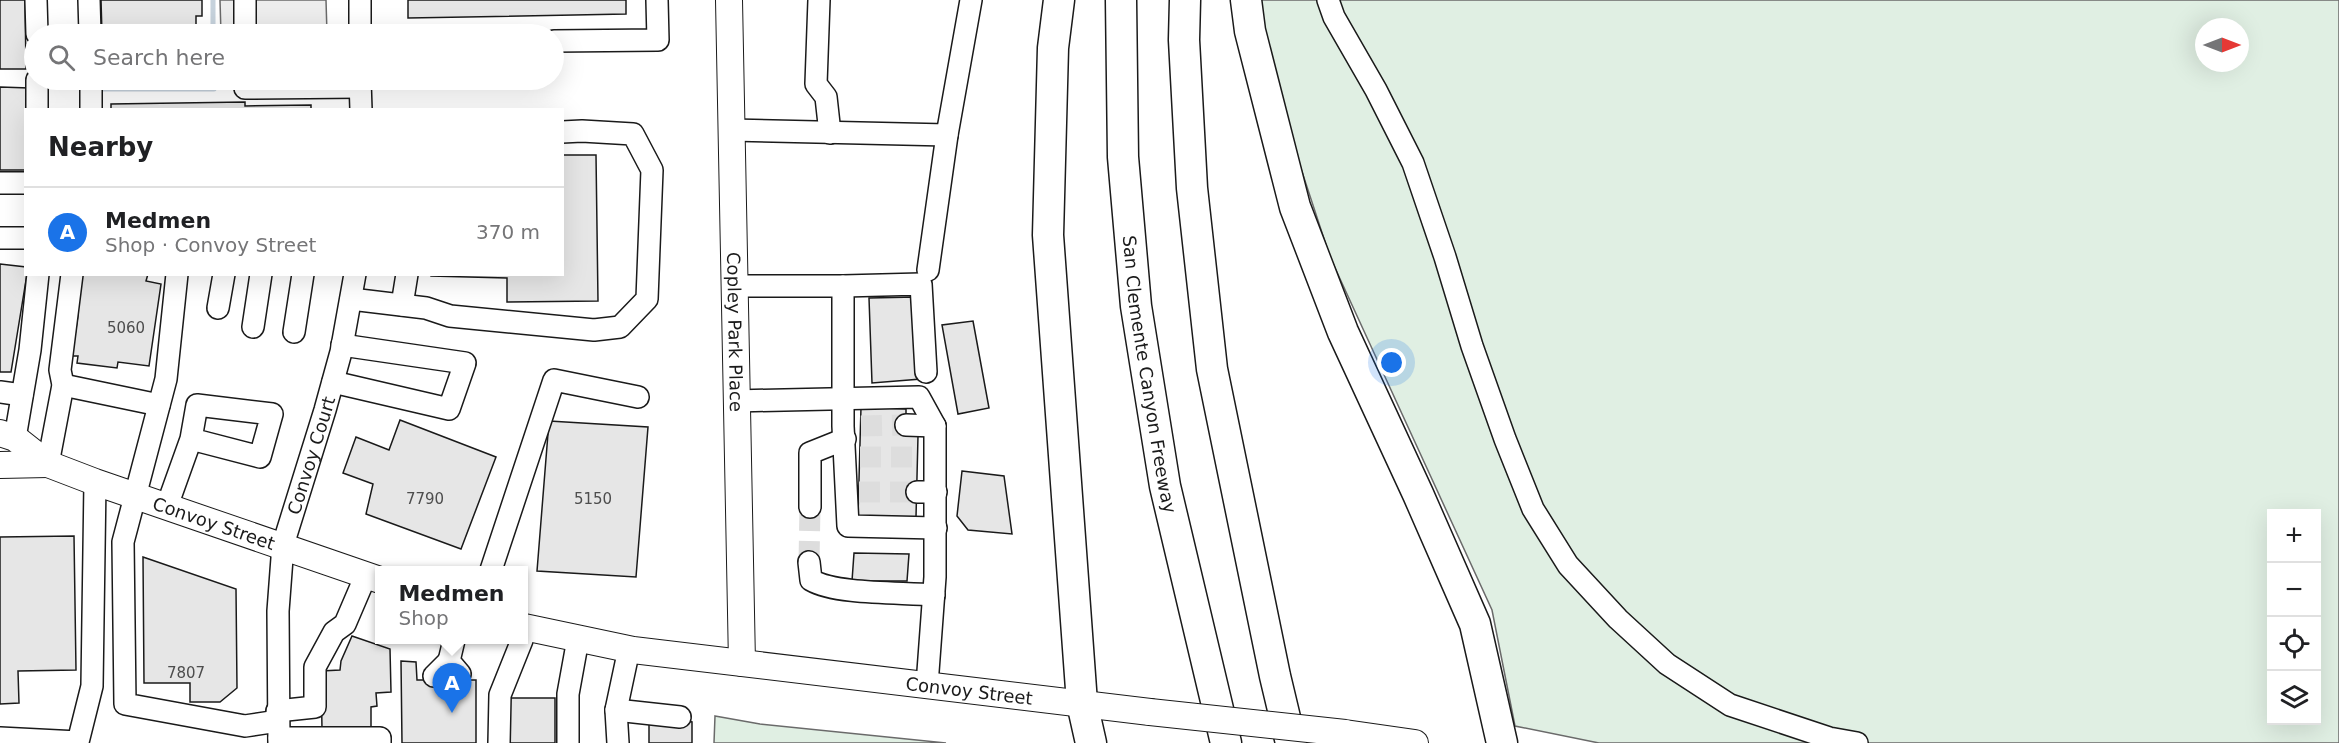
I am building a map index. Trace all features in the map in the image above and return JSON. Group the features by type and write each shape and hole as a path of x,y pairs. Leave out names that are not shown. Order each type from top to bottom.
{"highway":[{"path":"1059,0 1053,48 1048,235 1082,703 1091,743"},
{"name":"San Clemente Canyon Freeway","path":"1121,0 1123,157 1136,306 1165,486 1226,743"},
{"path":"1185,0 1184,40 1192,188 1212,369 1275,676 1292,743"},
{"path":"1246,0 1250,32 1295,207 1343,332 1475,624 1502,743"}],"main road":[{"name":"Copley Park Place","path":"729,0 735,400 742,663"},
{"name":"Convoy Street","path":"8,436 48,464 373,578"},
{"name":"Convoy Street","path":"0,465 48,464"},
{"name":"Convoy Street","path":"528,633 742,663 1415,743"}],"street":[{"path":"36,0 37,24"},
{"path":"89,0 90,24"},
{"path":"245,0 245,24"},
{"path":"360,0 360,24"},
{"path":"564,41 658,40 657,0"},
{"path":"819,0 816,84 826,97 830,133"},
{"path":"928,270 947,135 971,0"},
{"path":"1328,0 1334,17 1376,90 1413,163 1472,346 1505,439 1533,509 1568,565 1618,619 1668,664 1730,705 1829,738 1857,743"},
{"path":"37,90 37,108"},
{"path":"90,90 91,108"},
{"path":"360,90 361,108"},
{"path":"731,130 947,135"},
{"path":"351,298 426,308 450,316 594,330 620,327 647,299 652,170 633,134 564,132"},
{"path":"0,183 24,183"},
{"path":"0,238 24,238"},
{"path":"8,436 22,395 30,350 38,276"},
{"path":"48,464 63,385 60,370 72,276"},
{"path":"177,276 166,380 123,542 125,704 245,726 278,728 339,741 380,738 380,743"},
{"path":"218,308 224,276"},
{"path":"253,327 261,276"},
{"path":"294,332 303,276"},
{"name":"Convoy Court","path":"278,728 278,610 283,545 333,382 355,276"},
{"path":"402,305 407,276"},
{"path":"733,286 921,284 926,372"},
{"path":"843,286 844,399 851,441 853,491 848,526 936,528"},
{"path":"333,382 448,409 465,363 342,345"},
{"path":"492,566 554,380 638,398"},
{"path":"63,385 159,405"},
{"path":"0,392 22,395"},
{"path":"735,400 919,398 935,426 926,458 926,492 936,528 934,595 927,685"},
{"path":"906,425 935,426"},
{"path":"167,506 191,439"},
{"path":"810,507 810,453 851,441"},
{"path":"0,738 78,742 92,686 95,482"},
{"path":"809,562 811,580 817,584 846,589 934,595"},
{"path":"278,728 315,707 315,667 334,632 345,624 373,578"},
{"path":"568,743 568,694 578,639"},
{"path":"434,676 454,668 454,644"},
{"path":"499,743 500,695 520,644"},
{"path":"618,743 616,710 629,649"},
{"path":"616,710 681,717"}],"green space":[{"path":"1260,0 2339,0 2339,743 1599,743 1515,726 1492,610 1330,257 1268,68"},
{"path":"715,716 760,724 946,743 714,743"}],"shaded area":[{"path":"220,0 326,0 327,24 221,24"}],"building":[{"path":"0,0 25,0 24,69 0,69"},
{"path":"101,0 202,0 202,16 196,16 196,24 102,24"},
{"path":"408,0 626,0 626,14 408,18"},
{"path":"0,87 24,88 24,90 29,90 29,108 24,108 24,170 0,170"},
{"path":"245,102 245,106 311,105 311,108 111,108 111,104"},
{"path":"564,155 596,155 598,301 507,302 507,278 431,276 564,276"},
{"path":"0,264 24,267 24,276 27,276 11,372 0,372"},
{"path":"80,276 147,276 146,281 161,284 149,366 118,362 117,368 77,363 78,356 72,356 78,315 75,314"},
{"path":"916,297 921,379 872,383 869,298"},
{"path":"973,321 989,408 958,414 942,325"},
{"path":"861,407 906,409 906,436 918,436 916,517 858,516"},
{"path":"400,420 496,457 461,549 366,514 373,484 343,473 356,437 389,450"},
{"path":"549,421 648,427 636,577 537,571"},
{"path":"962,471 1004,476 1012,534 968,530 957,516"},
{"path":"74,536 76,670 18,671 19,703 0,704 0,537"},
{"path":"854,553 909,554 907,581 852,581"},
{"path":"143,557 236,589 237,688 220,702 190,702 190,683 144,683"},
{"path":"352,636 390,649 391,692 376,693 377,706 371,707 371,727 322,729 321,671 340,670 341,661"},
{"path":"401,661 416,662 417,680 476,680 476,743 402,743"},
{"path":"504,698 555,698 555,743 504,743"},
{"path":"655,716 692,722 692,743 649,743 649,722"}],"waterway":[{"path":"213,0 213,24"}],"tunnel":[{"path":"861,426 906,425"},
{"path":"860,457 918,457"},
{"path":"859,492 917,492"},
{"path":"809,562 810,507"}],"place":[{"name":"Medmen","path":"452,713"}]}
